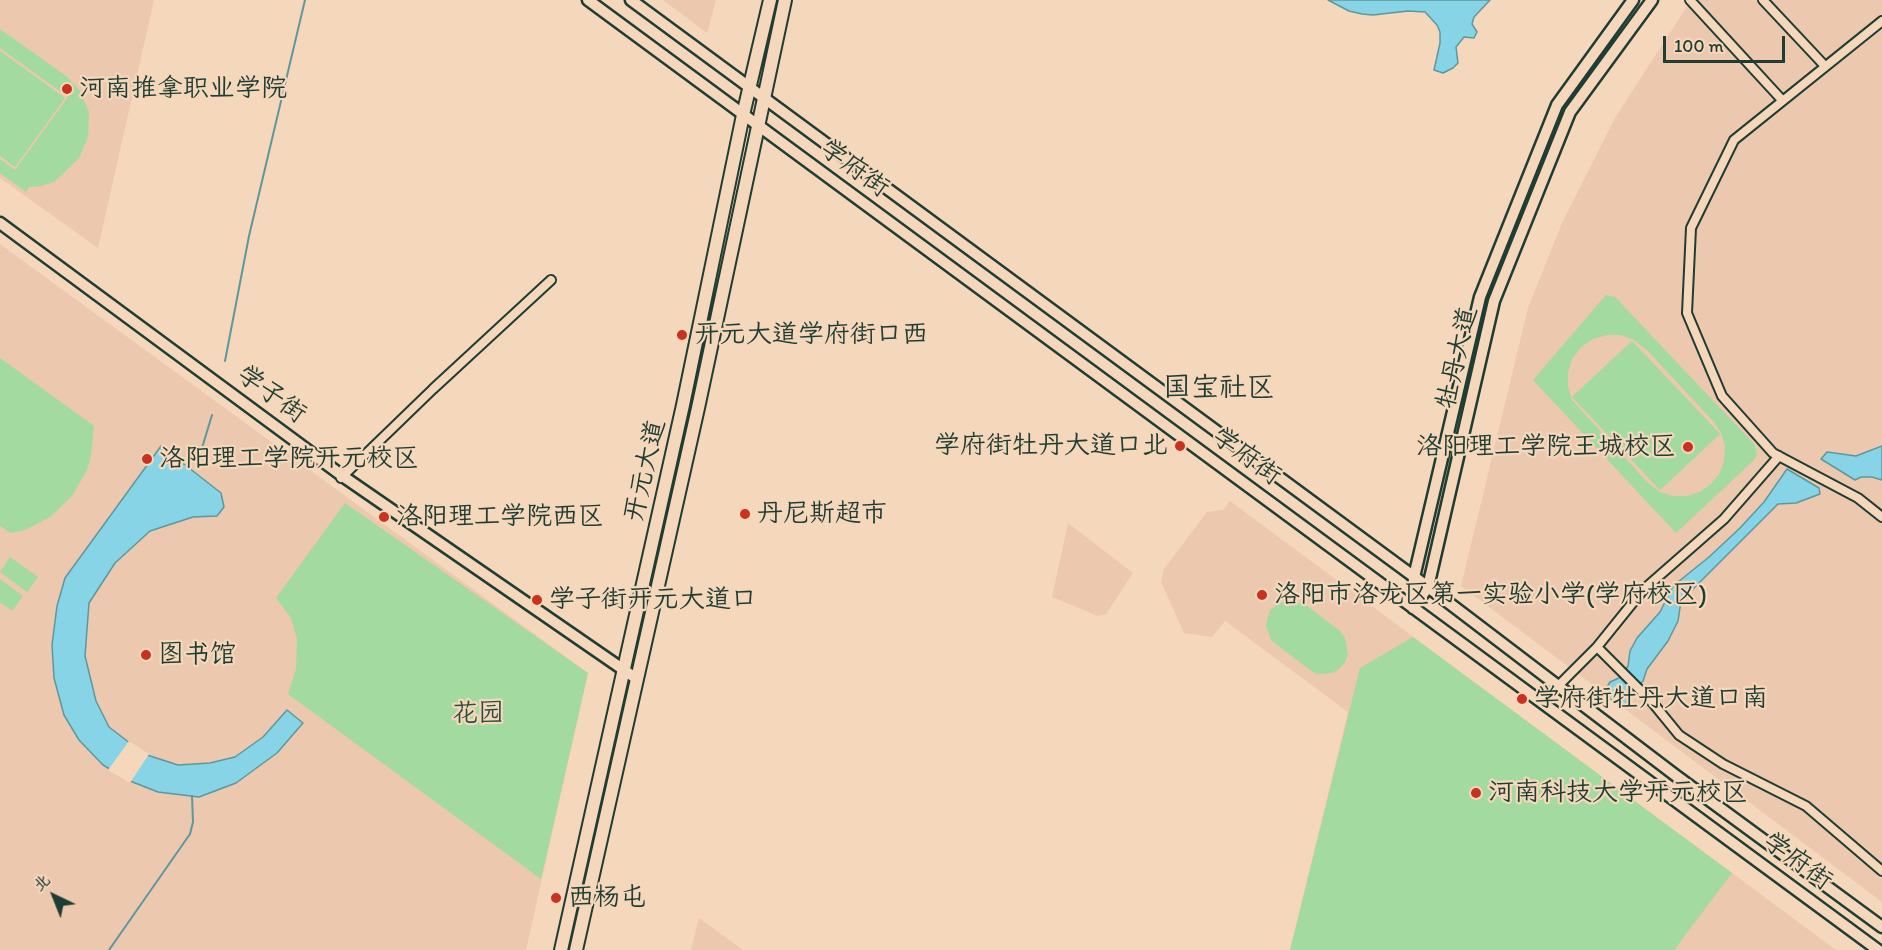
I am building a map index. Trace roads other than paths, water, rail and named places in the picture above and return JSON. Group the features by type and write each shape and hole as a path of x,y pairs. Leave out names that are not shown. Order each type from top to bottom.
{"main road":[{"name":"学府街","path":"588,0 1878,950"},
{"name":"学府街","path":"631,0 1428,587 1675,775 1882,927"},
{"name":"开元大道","path":"561,950 683,405 743,115 770,0"},
{"name":"开元大道","path":"576,950 785,0"},
{"name":"牡丹大道","path":"1413,608 1414,577 1480,297 1557,105 1634,0"},
{"name":"牡丹大道","path":"1413,608 1428,587 1494,301 1570,112 1652,0"},
{"name":"学子街","path":"0,223 342,477"},
{"name":"学子街","path":"0,228 342,477 636,681"},
{"path":"1663,792 1675,775"}],"street":[{"path":"1690,0 1782,99"},
{"path":"1763,0 1824,65"},
{"path":"1882,21 1824,65 1734,140 1691,228 1687,313 1722,396 1773,453 1858,498 1882,517"},
{"path":"342,477 551,280"},
{"path":"1558,686 1597,647 1643,590 1724,519 1753,489 1779,456"},
{"path":"1597,647 1639,689 1678,735 1723,764 1806,806 1882,871"}],"water":[{"path":"1328,0 1490,0 1474,17 1472,24 1477,32 1474,38 1464,37 1456,47 1458,63 1443,73 1434,70 1440,32 1425,12 1362,14 1349,11"},
{"path":"161,446 221,493 224,507 217,516 193,517 150,531 115,563 89,603 85,656 96,701 109,727 144,754 178,765 210,763 235,757 263,737 287,710 303,723 277,753 236,783 199,797 158,792 130,781 103,765 79,740 64,715 54,678 52,645 57,606 65,578"},
{"path":"1882,446 1882,480 1861,477 1855,480 1821,459 1827,452 1856,456"},
{"path":"1787,469 1819,488 1820,494 1796,503 1778,504 1681,601 1678,621 1668,641 1647,669 1643,681 1623,708 1603,694 1610,682 1621,677 1628,666 1630,651 1637,638 1660,612 1673,586 1740,528 1764,502"}],"waterway":[{"path":"225,361 249,236 305,0"},
{"path":"187,466 202,448 212,415"},
{"path":"109,950 190,834 193,822 192,796"}],"place":[{"name":"河南推拿职业学院","path":"67,89"},
{"name":"开元大道学府街口西","path":"682,335"},
{"name":"学府街牡丹大道口北","path":"1180,446"},
{"name":"洛阳理工学院王城校区","path":"1688,447"},
{"name":"洛阳理工学院开元校区","path":"147,459"},
{"name":"丹尼斯超市","path":"745,514"},
{"name":"洛阳理工学院西区","path":"384,517"},
{"name":"洛阳市洛龙区第一实验小学(学府校区)","path":"1262,595"},
{"name":"学子街开元大道口","path":"537,600"},
{"name":"图书馆","path":"146,655"},
{"name":"学府街牡丹大道口南","path":"1522,699"},
{"name":"河南科技大学开元校区","path":"1476,793"},
{"name":"西杨屯","path":"556,898"}],"district":[{"name":"国宝社区","path":"1219,389"}],"park label":[{"name":"花园","path":"478,714"}]}
